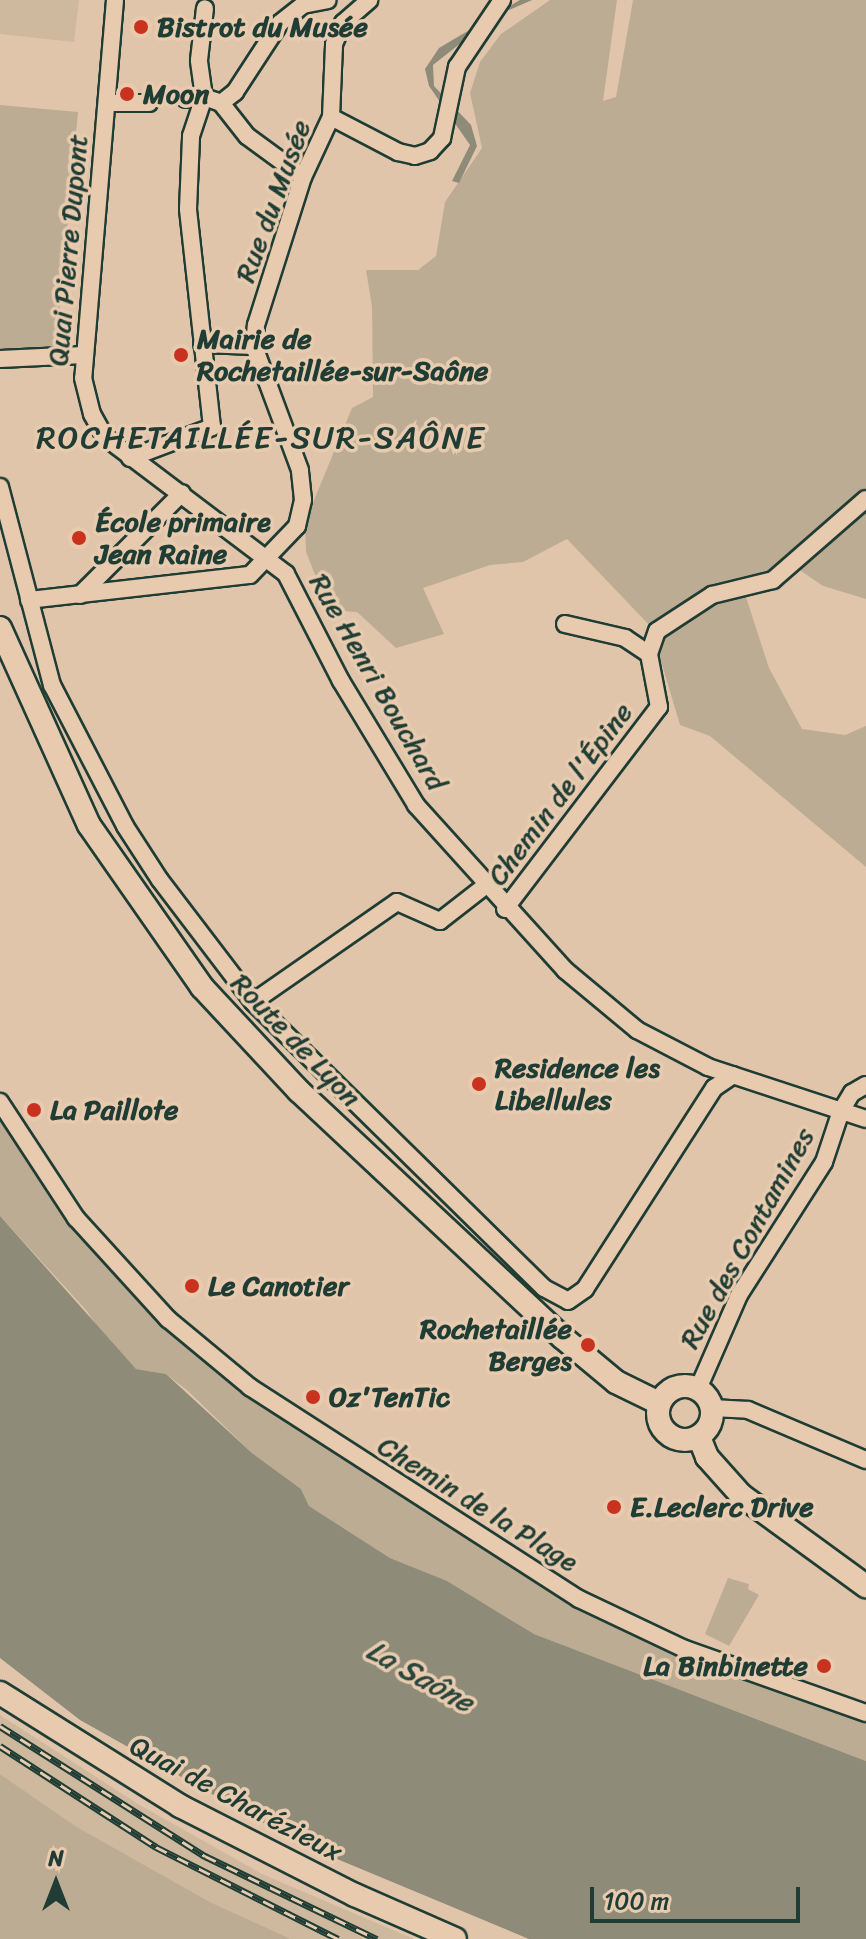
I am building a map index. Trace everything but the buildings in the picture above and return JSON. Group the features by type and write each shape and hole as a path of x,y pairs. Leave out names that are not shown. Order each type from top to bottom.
{"main road":[{"name":"Route de Lyon","path":"0,628 15,672 89,825 202,987 299,1091 562,1337 616,1382 659,1403"},
{"path":"672,1389 698,1389 712,1408 710,1424 699,1437 685,1440 667,1434 658,1419 659,1403 672,1389"},
{"path":"699,1437 707,1457 741,1495 866,1586"},
{"name":"Quai de Charézieux","path":"0,1693 180,1806 355,1895 455,1939"}],"street":[{"name":"Quai Pierre Dupont","path":"115,0 84,355 92,414 105,437 130,458 271,558"},
{"path":"221,103 235,92 280,23 303,5 328,0"},
{"name":"Rue du Musée","path":"254,346 303,177 331,117 334,44 343,23 369,0"},
{"path":"130,458 212,427 188,209 191,136 204,97 199,60 207,3"},
{"path":"331,117 415,156 442,138 457,67 499,5"},
{"path":"186,99 204,97 221,103 247,136 303,177"},
{"path":"107,103 149,103"},
{"path":"29,600 214,583 250,575 271,558 297,526 303,500 300,470 254,346 202,344"},
{"path":"0,359 84,355"},
{"path":"0,487 52,685 125,826 181,911 253,1002 544,1288 568,1301 585,1289 714,1088 733,1075"},
{"path":"80,595 182,493"},
{"name":"Chemin de l'Épine","path":"505,909 659,707 649,654 657,631 698,603 730,589 773,580 866,499"},
{"name":"Rue Henri Bouchard","path":"271,558 286,574 341,681 416,805 505,909 565,970 637,1030 733,1075 866,1119"},
{"path":"565,624 625,638 649,654"},
{"path":"253,1002 397,902 440,921 485,886"},
{"path":"841,1111 852,1093 866,1085"},
{"name":"Chemin de la Plage","path":"0,1102 76,1218 168,1319 250,1387 579,1599 685,1649 866,1713"},
{"name":"Rue des Contamines","path":"698,1389 739,1295 824,1162 841,1111"},
{"path":"712,1408 748,1410 866,1460"}],"shaded area":[{"path":"0,0 79,0 74,42 0,34"},
{"path":"550,0 617,0 603,101 616,97 633,0 866,0 866,599 823,586 785,560 744,591 769,668 802,729 845,735 866,726 866,867 710,736 680,725 651,627 567,539 523,562 490,565 423,588 444,634 396,648 357,612 329,610 306,552 305,522 352,408 373,397 372,307 366,270 418,270 436,256 445,202 482,148 470,93 480,62 501,34"},
{"path":"0,105 78,112 56,347 0,349"},
{"path":"0,1109 165,1320 583,1605 866,1717 866,1761 534,1634 446,1581 390,1558 309,1506 301,1489 252,1453 188,1391 166,1374 136,1369 107,1341 86,1310 0,1216"},
{"path":"728,1578 749,1584 748,1589 759,1595 729,1646 705,1634"},
{"path":"0,1715 138,1804 262,1874 414,1939 291,1939 210,1902 77,1827 0,1774"},
{"path":"0,1774 77,1827 210,1902 291,1939 0,1939"}],"water":[{"path":"520,0 532,0 495,16 433,65 434,86 471,125 477,146 459,183 452,181 470,145 429,86 425,69 439,48"},
{"name":"La Saône","path":"0,1216 136,1369 166,1374 252,1453 301,1489 309,1506 390,1558 447,1581 534,1634 866,1761 866,1939 529,1939 301,1844 80,1720 0,1658"}],"railway":[{"path":"0,1726 205,1856 377,1939"},
{"path":"0,1746 156,1847 338,1939"}],"place":[{"name":"Bistrot du Musée","path":"141,27"},
{"name":"Moon","path":"127,94"},
{"name":"Mairie de Rochetaillée-sur-Saône","path":"181,355"},
{"name":"École primaire Jean Raine","path":"79,538"},
{"name":"Residence les Libellules","path":"479,1084"},
{"name":"La Paillote","path":"34,1110"},
{"name":"Le Canotier","path":"192,1286"},
{"name":"Rochetaillée Berges","path":"588,1345"},
{"name":"Oz'TenTic","path":"313,1397"},
{"name":"E.Leclerc Drive","path":"614,1507"},
{"name":"La Binbinette","path":"824,1666"}],"district":[{"name":"ROCHETAILLÉE-SUR-SAÔNE","path":"261,438"}]}
